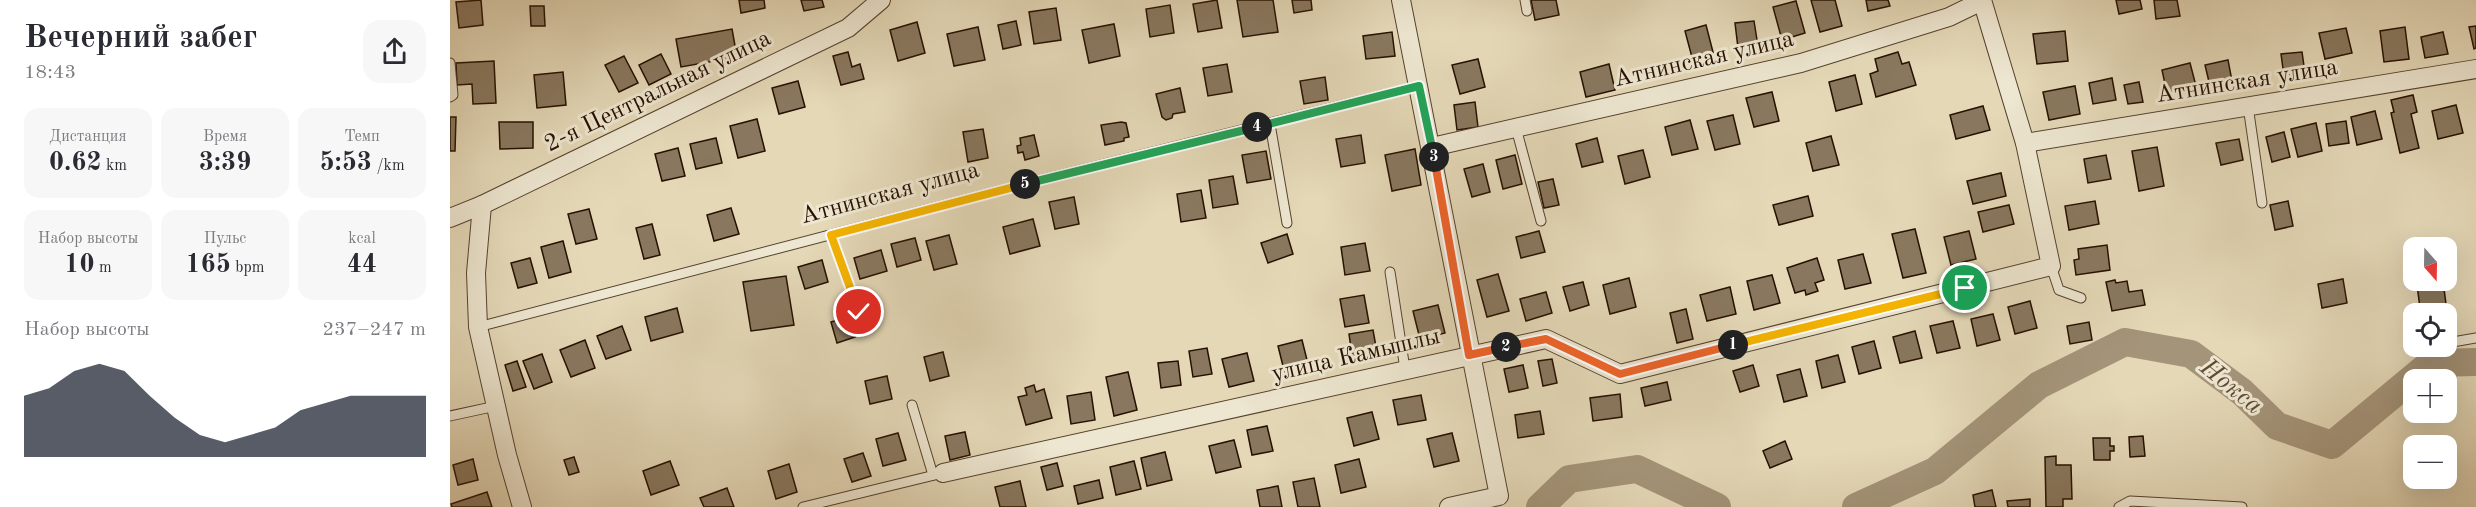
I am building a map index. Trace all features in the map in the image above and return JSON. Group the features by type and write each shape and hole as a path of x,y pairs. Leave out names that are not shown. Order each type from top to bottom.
{"street":[{"name":"2-я Центральная улица","path":"450,218 482,205 848,28 881,0"},
{"path":"1401,0 1432,147 1469,355 1499,496 1449,507"},
{"path":"1983,0 2025,143 2051,266"},
{"name":"Атнинская улица","path":"1432,147 1801,63 1949,17 1983,0"},
{"name":"Атнинская улица","path":"2025,143 2476,69"},
{"path":"482,205 476,273 478,327 522,507"},
{"name":"улица Камышлы","path":"938,474 1546,339 1620,374 2051,266"}],"lane":[{"path":"1525,0 1527,11"},
{"path":"450,63 453,95 450,97"},
{"name":"Атнинская улица","path":"478,327 1419,86"},
{"path":"2248,106 2262,203"},
{"path":"1270,124 1287,223"},
{"path":"1516,128 1541,221"},
{"path":"831,235 859,312"},
{"path":"2051,266 2059,290 2081,298"},
{"path":"1390,272 1405,369"},
{"path":"2457,341 2476,338"},
{"path":"803,507 938,474 912,405"},
{"path":"450,416 496,406"},
{"path":"2119,507 2130,501 2242,507"}],"building":[{"path":"481,0 483,25 459,28 456,2"},
{"path":"739,0 764,0 765,8 741,13"},
{"path":"801,0 822,0 824,7 804,11"},
{"path":"1217,0 1222,28 1198,32 1193,4"},
{"path":"1237,0 1273,0 1278,32 1243,37"},
{"path":"1292,0 1311,0 1312,10 1294,13"},
{"path":"1531,0 1556,0 1559,15 1535,20"},
{"path":"1811,0 1835,0 1842,26 1820,32"},
{"path":"1866,0 1888,0 1890,6 1868,11"},
{"path":"2116,0 2140,0 2142,9 2119,14"},
{"path":"2154,0 2177,0 2180,16 2156,19"},
{"path":"1796,1 1805,33 1782,40 1773,7"},
{"path":"1170,5 1174,33 1150,37 1146,9"},
{"path":"530,6 544,6 545,26 531,26"},
{"path":"1056,8 1061,40 1034,44 1029,12"},
{"path":"1016,21 1021,45 1003,49 998,25"},
{"path":"1754,21 1758,46 1738,48 1735,23"},
{"path":"917,22 925,53 898,61 890,30"},
{"path":"1114,24 1120,56 1089,63 1082,30"},
{"path":"1706,25 1714,56 1693,61 1685,31"},
{"path":"2476,26 2476,48 2474,49 2469,27"},
{"path":"978,27 985,60 954,66 947,34"},
{"path":"2405,27 2409,59 2384,62 2380,31"},
{"path":"2346,28 2352,53 2325,59 2319,33"},
{"path":"732,29 737,57 681,67 676,39"},
{"path":"2065,31 2068,61 2037,64 2033,34"},
{"path":"1392,32 1395,56 1366,59 1363,36"},
{"path":"2443,32 2448,54 2425,58 2421,37"},
{"path":"848,52 852,67 860,64 864,79 841,85 833,56"},
{"path":"1898,52 1902,64 1909,62 1916,85 1876,97 1870,74 1878,71 1875,59"},
{"path":"2302,52 2305,73 2284,76 2281,54"},
{"path":"661,54 671,74 649,85 639,65"},
{"path":"624,56 638,83 619,92 605,65"},
{"path":"1478,59 1485,87 1460,94 1452,65"},
{"path":"2228,60 2232,81 2210,86 2205,65"},
{"path":"494,61 496,103 473,104 472,84 457,85 456,63"},
{"path":"2190,63 2196,86 2167,93 2162,70"},
{"path":"1227,64 1232,92 1208,96 1203,68"},
{"path":"1609,64 1615,90 1586,97 1580,72"},
{"path":"563,72 566,105 537,108 534,75"},
{"path":"1855,75 1862,104 1836,111 1829,82"},
{"path":"1325,77 1328,100 1304,104 1300,81"},
{"path":"2112,78 2116,100 2093,104 2089,83"},
{"path":"798,81 805,107 779,114 772,88"},
{"path":"2139,82 2143,102 2128,104 2124,85"},
{"path":"2075,86 2080,114 2049,120 2043,92"},
{"path":"1180,88 1185,112 1173,114 1172,118 1166,120 1162,117 1156,94"},
{"path":"1772,92 1779,121 1754,127 1746,98"},
{"path":"2413,95 2417,112 2411,114 2419,148 2400,153 2391,113 2394,112 2391,100"},
{"path":"1475,102 1478,127 1457,130 1454,105"},
{"path":"2456,105 2463,133 2438,139 2432,111"},
{"path":"1983,106 1990,130 1956,139 1950,115"},
{"path":"2375,111 2382,139 2357,145 2351,117"},
{"path":"1733,115 1740,144 1715,150 1707,121"},
{"path":"450,117 456,117 455,151 450,151"},
{"path":"757,119 765,151 738,158 730,126"},
{"path":"1690,120 1698,149 1672,155 1665,127"},
{"path":"2346,121 2349,143 2329,146 2326,124"},
{"path":"499,122 533,122 533,148 500,149"},
{"path":"1126,123 1129,137 1124,138 1124,141 1105,145 1101,125"},
{"path":"2316,123 2322,151 2298,157 2291,129"},
{"path":"983,129 988,158 968,162 963,132"},
{"path":"2284,132 2290,157 2272,162 2266,137"},
{"path":"1034,135 1039,156 1025,160 1023,152 1018,153 1017,146 1021,145 1020,138"},
{"path":"1361,135 1365,163 1341,167 1336,139"},
{"path":"1831,136 1839,165 1813,171 1806,143"},
{"path":"716,138 722,163 696,169 690,144"},
{"path":"1597,138 1603,162 1582,167 1576,144"},
{"path":"2239,139 2243,160 2221,165 2216,143"},
{"path":"2157,147 2164,186 2139,191 2132,151"},
{"path":"678,148 685,176 662,181 655,154"},
{"path":"1415,149 1421,185 1392,191 1385,155"},
{"path":"1643,150 1650,177 1625,184 1618,156"},
{"path":"1266,151 1271,179 1247,183 1242,155"},
{"path":"1515,155 1522,184 1503,189 1496,160"},
{"path":"2106,155 2111,179 2088,183 2084,159"},
{"path":"1483,164 1490,192 1472,197 1464,169"},
{"path":"2001,173 2006,196 1973,204 1967,181"},
{"path":"1233,176 1238,204 1213,208 1209,180"},
{"path":"1553,179 1559,205 1544,208 1538,182"},
{"path":"1201,190 1206,218 1181,222 1177,194"},
{"path":"1808,196 1813,216 1779,225 1773,205"},
{"path":"1074,197 1079,224 1055,229 1049,202"},
{"path":"2095,201 2099,224 2069,230 2065,206"},
{"path":"2288,201 2293,226 2275,230 2270,205"},
{"path":"2009,205 2014,224 1983,232 1978,212"},
{"path":"731,208 739,234 714,241 707,215"},
{"path":"589,209 597,239 576,244 568,214"},
{"path":"1033,219 1040,246 1010,254 1003,227"},
{"path":"652,224 660,255 644,259 636,228"},
{"path":"1915,229 1926,273 1903,278 1892,234"},
{"path":"1539,231 1545,252 1521,258 1516,237"},
{"path":"1969,231 1976,259 1951,265 1944,237"},
{"path":"1287,234 1293,254 1268,263 1261,243"},
{"path":"949,235 957,264 934,270 926,241"},
{"path":"915,238 921,260 897,267 891,244"},
{"path":"563,241 571,272 549,278 541,247"},
{"path":"1365,243 1370,271 1345,275 1341,247"},
{"path":"2107,245 2110,270 2076,275 2074,260 2079,259 2078,249"},
{"path":"881,250 887,271 860,279 854,258"},
{"path":"1863,254 1871,283 1845,289 1838,260"},
{"path":"530,258 537,283 518,288 511,263"},
{"path":"1817,258 1824,280 1815,283 1818,291 1806,295 1805,290 1795,293 1787,268"},
{"path":"822,260 828,282 805,289 798,267"},
{"path":"1498,274 1509,311 1487,317 1477,280"},
{"path":"1772,275 1780,303 1754,310 1747,281"},
{"path":"786,276 794,325 751,331 743,282"},
{"path":"1629,278 1636,307 1610,314 1603,285"},
{"path":"2343,279 2347,303 2322,308 2318,284"},
{"path":"2115,280 2116,283 2127,281 2129,292 2142,290 2145,305 2112,311 2106,282"},
{"path":"1583,282 1589,305 1570,311 1563,287"},
{"path":"1730,287 1736,314 1707,321 1700,295"},
{"path":"2418,291 2444,291 2446,303 2419,303"},
{"path":"1546,292 1552,313 1526,321 1520,299"},
{"path":"1364,295 1369,323 1345,327 1340,299"},
{"path":"2030,301 2037,328 2015,334 2008,307"},
{"path":"1438,305 1445,333 1420,339 1413,311"},
{"path":"677,308 683,332 651,341 645,317"},
{"path":"1686,309 1693,339 1677,343 1670,313"},
{"path":"1993,314 2000,340 1977,346 1971,319"},
{"path":"848,317 855,337 837,343 831,322"},
{"path":"1953,321 1960,348 1937,353 1930,326"},
{"path":"2089,322 2092,340 2070,344 2067,326"},
{"path":"622,326 631,350 606,359 597,336"},
{"path":"1373,330 1378,358 1353,362 1349,334"},
{"path":"1915,331 1922,358 1900,363 1893,337"},
{"path":"585,340 595,368 571,377 560,350"},
{"path":"1302,340 1309,368 1285,374 1278,346"},
{"path":"1874,341 1881,368 1859,374 1852,347"},
{"path":"1207,348 1212,374 1193,377 1189,351"},
{"path":"943,352 949,376 930,381 924,357"},
{"path":"1247,353 1254,381 1229,387 1222,359"},
{"path":"542,354 552,382 534,389 523,361"},
{"path":"1838,355 1845,382 1822,388 1816,361"},
{"path":"1552,359 1557,383 1543,386 1538,361"},
{"path":"517,361 526,387 513,391 505,365"},
{"path":"1178,361 1181,385 1161,388 1158,363"},
{"path":"1523,365 1528,388 1509,392 1504,369"},
{"path":"1753,365 1759,386 1740,392 1733,371"},
{"path":"1800,369 1807,396 1784,402 1777,375"},
{"path":"1128,372 1137,410 1114,416 1106,377"},
{"path":"887,376 892,399 870,404 865,381"},
{"path":"1667,382 1671,400 1645,406 1641,388"},
{"path":"1034,385 1036,392 1044,389 1052,418 1026,425 1018,397 1027,395 1025,388"},
{"path":"1091,392 1095,420 1071,424 1067,396"},
{"path":"1620,394 1622,417 1593,421 1590,398"},
{"path":"1421,395 1426,420 1398,425 1393,400"},
{"path":"1540,411 1544,434 1518,438 1515,415"},
{"path":"1372,412 1379,439 1354,446 1347,418"},
{"path":"1267,426 1273,451 1252,455 1247,430"},
{"path":"965,432 970,455 950,460 945,436"},
{"path":"898,433 906,460 883,466 876,439"},
{"path":"1452,433 1459,461 1434,467 1427,439"},
{"path":"2143,436 2145,456 2130,457 2129,437"},
{"path":"2093,438 2110,438 2110,446 2114,446 2114,451 2110,451 2110,460 2094,460"},
{"path":"1234,440 1241,467 1216,473 1209,446"},
{"path":"1785,441 1792,459 1770,468 1763,451"},
{"path":"1165,452 1172,480 1147,486 1141,458"},
{"path":"863,453 871,476 852,482 844,459"},
{"path":"2056,456 2056,465 2071,465 2072,499 2063,499 2063,507 2046,507 2045,457"},
{"path":"574,457 579,472 569,475 564,460"},
{"path":"473,459 478,480 458,485 453,465"},
{"path":"1359,459 1366,487 1341,493 1335,465"},
{"path":"670,461 679,485 651,495 643,471"},
{"path":"1134,461 1141,489 1116,495 1110,467"},
{"path":"1057,463 1063,486 1047,490 1041,467"},
{"path":"789,464 797,492 776,499 768,471"},
{"path":"1314,478 1320,507 1298,507 1293,482"},
{"path":"1099,480 1103,498 1078,504 1074,486"},
{"path":"1020,481 1026,507 1000,507 995,487"},
{"path":"1278,486 1282,507 1260,507 1257,490"},
{"path":"727,488 734,507 704,507 700,498"},
{"path":"1992,490 1996,507 1975,507 1973,495"},
{"path":"487,492 492,507 452,507 451,504"},
{"path":"2030,499 2030,507 2008,507 2007,501"}],"waterway":[{"name":"Нокса","path":"1856,507 1935,471 2039,385 2125,342 2191,354 2242,392 2277,426 2332,445 2431,363 2476,362"},
{"name":"Нокса","path":"1540,507 1569,479 1637,469 1717,507"}],"route":[{"path":"859,312 831,235 1028,183 1419,86 1469,355 1546,339 1620,374 1965,288"}]}
